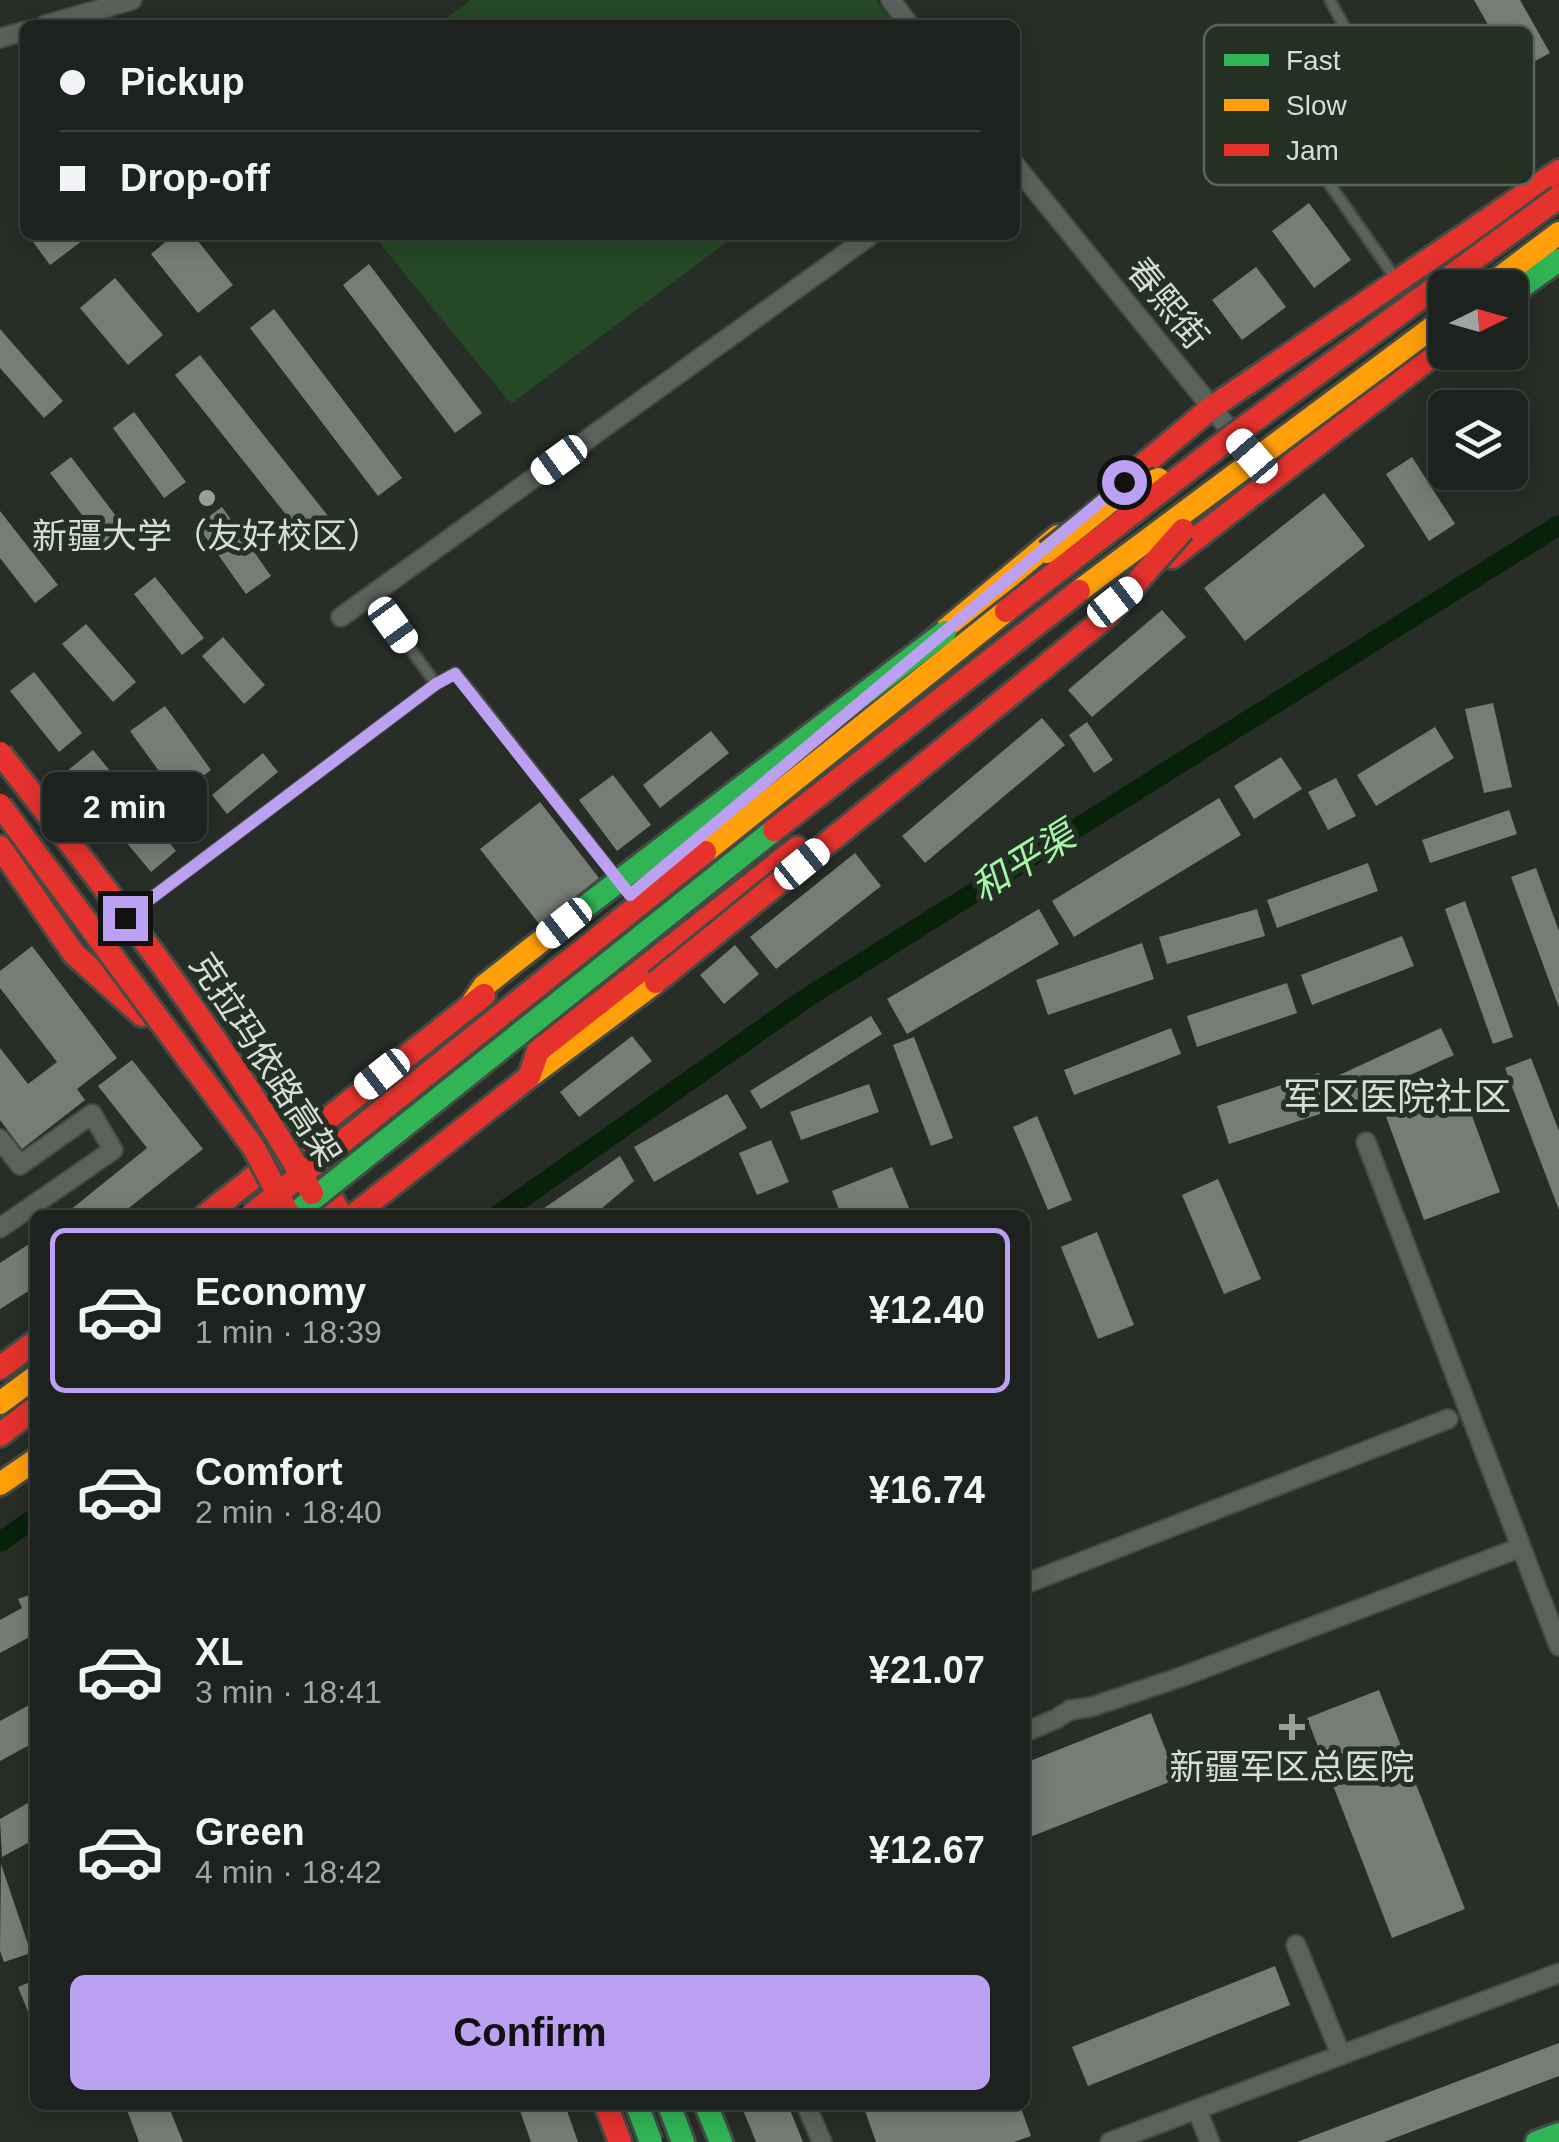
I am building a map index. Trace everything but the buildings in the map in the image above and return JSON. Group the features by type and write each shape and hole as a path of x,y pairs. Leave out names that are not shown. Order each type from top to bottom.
{"main road":[{"path":"212,1210 471,1004 630,895 1211,408 1559,171"},
{"path":"256,1210 1196,464 1559,198"},
{"path":"1510,270 1559,233"},
{"path":"1528,283 1559,260"},
{"path":"297,1210 1004,646 1428,331"},
{"path":"529,1077 538,1051 1428,359"},
{"path":"471,1004 484,986 973,612 1118,494 1196,464"},
{"path":"360,1210 656,982 1106,617 1228,480"},
{"path":"0,754 256,1080 298,1141 337,1210"},
{"name":"克拉玛依路高架","path":"0,754 212,1030 272,1118 319,1210"},
{"name":"克拉玛依路高架","path":"0,804 254,1148 288,1210"},
{"path":"0,821 256,1174 274,1210"},
{"path":"0,847 74,954 142,1015"},
{"path":"0,1368 30,1346"},
{"path":"0,1403 30,1380"},
{"path":"0,1434 30,1412"},
{"path":"0,1484 30,1463"},
{"path":"608,2110 620,2142"},
{"path":"639,2110 650,2142"},
{"path":"672,2110 683,2142"},
{"path":"681,2110 692,2142"},
{"path":"708,2110 720,2142"},
{"path":"1538,2142 1559,2134"}],"street":[{"path":"62,20 132,0"},
{"path":"891,0 906,20"},
{"name":"春熙街","path":"1020,172 1272,480"},
{"path":"341,616 865,240"},
{"path":"0,1139 20,1165 92,1114 113,1150 0,1228"},
{"path":"1366,1142 1559,1646"},
{"path":"1030,1582 1448,1419"},
{"path":"1030,1730 1070,1710 1181,1677 1519,1548"},
{"path":"1296,1945 1341,2055"},
{"path":"1110,2142 1559,1973"},
{"path":"808,2110 822,2142"},
{"path":"1197,2110 1210,2142"}],"lane":[{"path":"1330,0 1344,25"},
{"path":"1330,185 1398,282"},
{"path":"371,595 436,684"},
{"path":"125,918 436,684 455,674 630,895"}],"green space":[{"path":"471,0 876,0 891,20 444,20"},
{"path":"377,240 729,240 511,404"}],"waterway":[{"name":"和平渠","path":"505,1210 808,997 1559,525"},
{"path":"0,1542 30,1521"}],"traffic: fast":[{"path":"1528,282 1559,260"},
{"path":"564,923 945,632"},
{"path":"299,1210 774,830"},
{"path":"639,2110 651,2142"},
{"path":"671,2110 683,2142"},
{"path":"708,2110 721,2142"},
{"path":"1537,2142 1559,2134"}],"traffic: slow":[{"path":"1510,270 1559,233"},
{"path":"1079,591 1428,331"},
{"path":"1047,552 1118,495 1159,479"},
{"path":"931,642 1058,536"},
{"path":"705,852 1006,611"},
{"path":"471,1005 484,986 564,923"},
{"path":"529,1077 656,982"},
{"path":"0,1403 30,1381"},
{"path":"0,1484 30,1463"}],"traffic: jam":[{"path":"1112,491 1211,408 1559,171"},
{"path":"1006,611 1231,437 1559,197"},
{"path":"1172,557 1428,359"},
{"path":"656,982 1106,617 1183,530"},
{"path":"774,830 1079,591"},
{"path":"0,753 203,1022 312,1193"},
{"path":"0,805 254,1148 286,1210"},
{"path":"0,847 74,954 142,1015"},
{"path":"360,1210 529,1077 538,1051 797,848"},
{"path":"257,1210 705,852"},
{"path":"212,1210 484,995"},
{"path":"317,1173 338,1210"},
{"path":"0,1368 30,1346"},
{"path":"0,1435 30,1412"},
{"path":"608,2110 620,2142"}],"place":[{"name":"新疆大学（友好校区）","path":"207,498"},
{"name":"新疆军区总医院","path":"1292,1727"}],"district":[{"name":"军区医院社区","path":"1397,1097"}],"route":[{"path":"125,918 436,684 455,674 630,895 1124,482"}]}
